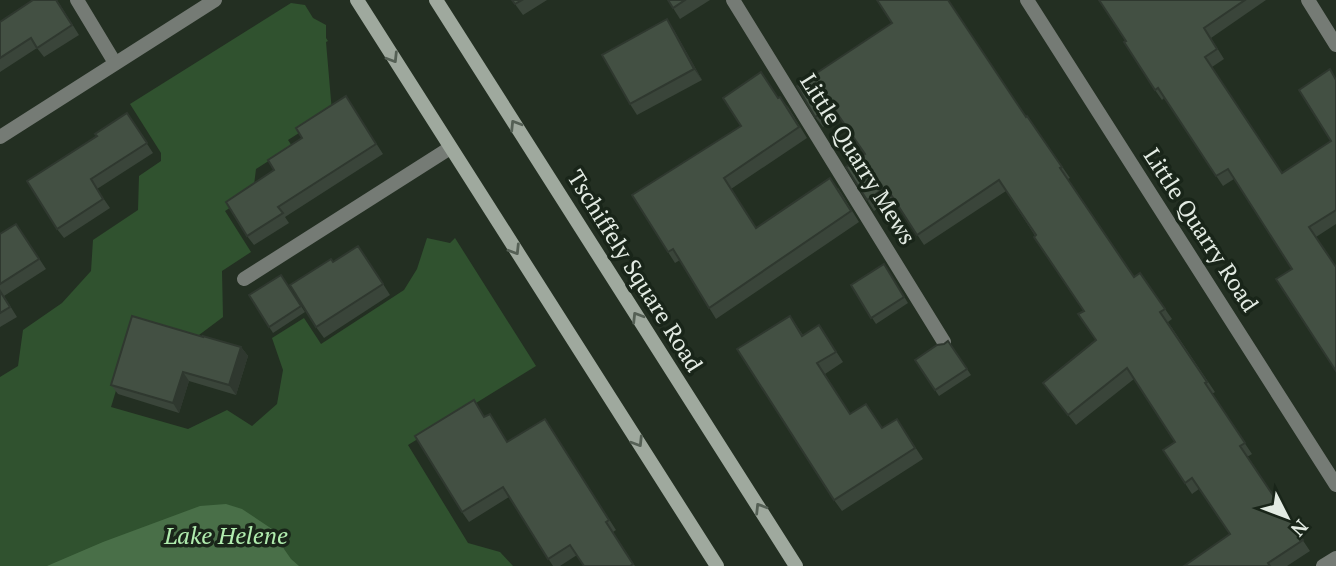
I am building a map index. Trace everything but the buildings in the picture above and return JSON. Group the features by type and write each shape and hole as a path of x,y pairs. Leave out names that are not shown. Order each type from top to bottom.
{"street":[{"path":"76,0 115,63"},
{"path":"0,138 215,0"},
{"path":"357,0 717,566"},
{"name":"Tschiffely Square Road","path":"436,0 796,566"},
{"name":"Little Quarry Mews","path":"733,0 944,342"},
{"name":"Little Quarry Road","path":"1027,0 1336,485"},
{"path":"1308,0 1336,45"},
{"path":"244,279 450,148"},
{"path":"1323,566 1336,558"}],"shaded area":[{"path":"291,3 305,5 313,18 326,25 332,112 288,140 292,146 256,169 253,193 225,211 251,252 222,271 223,317 195,338 137,322 111,407 188,429 227,410 252,426 277,404 283,370 272,338 304,318 321,344 404,290 417,269 427,238 450,243 455,238 536,366 408,445 468,543 500,552 513,566 0,566 0,377 18,366 23,330 62,303 91,271 93,240 138,210 139,176 161,161 161,153 130,104"}],"water":[{"name":"Lake Helene","path":"226,504 242,509 272,529 291,559 299,566 47,566 200,506"}]}
